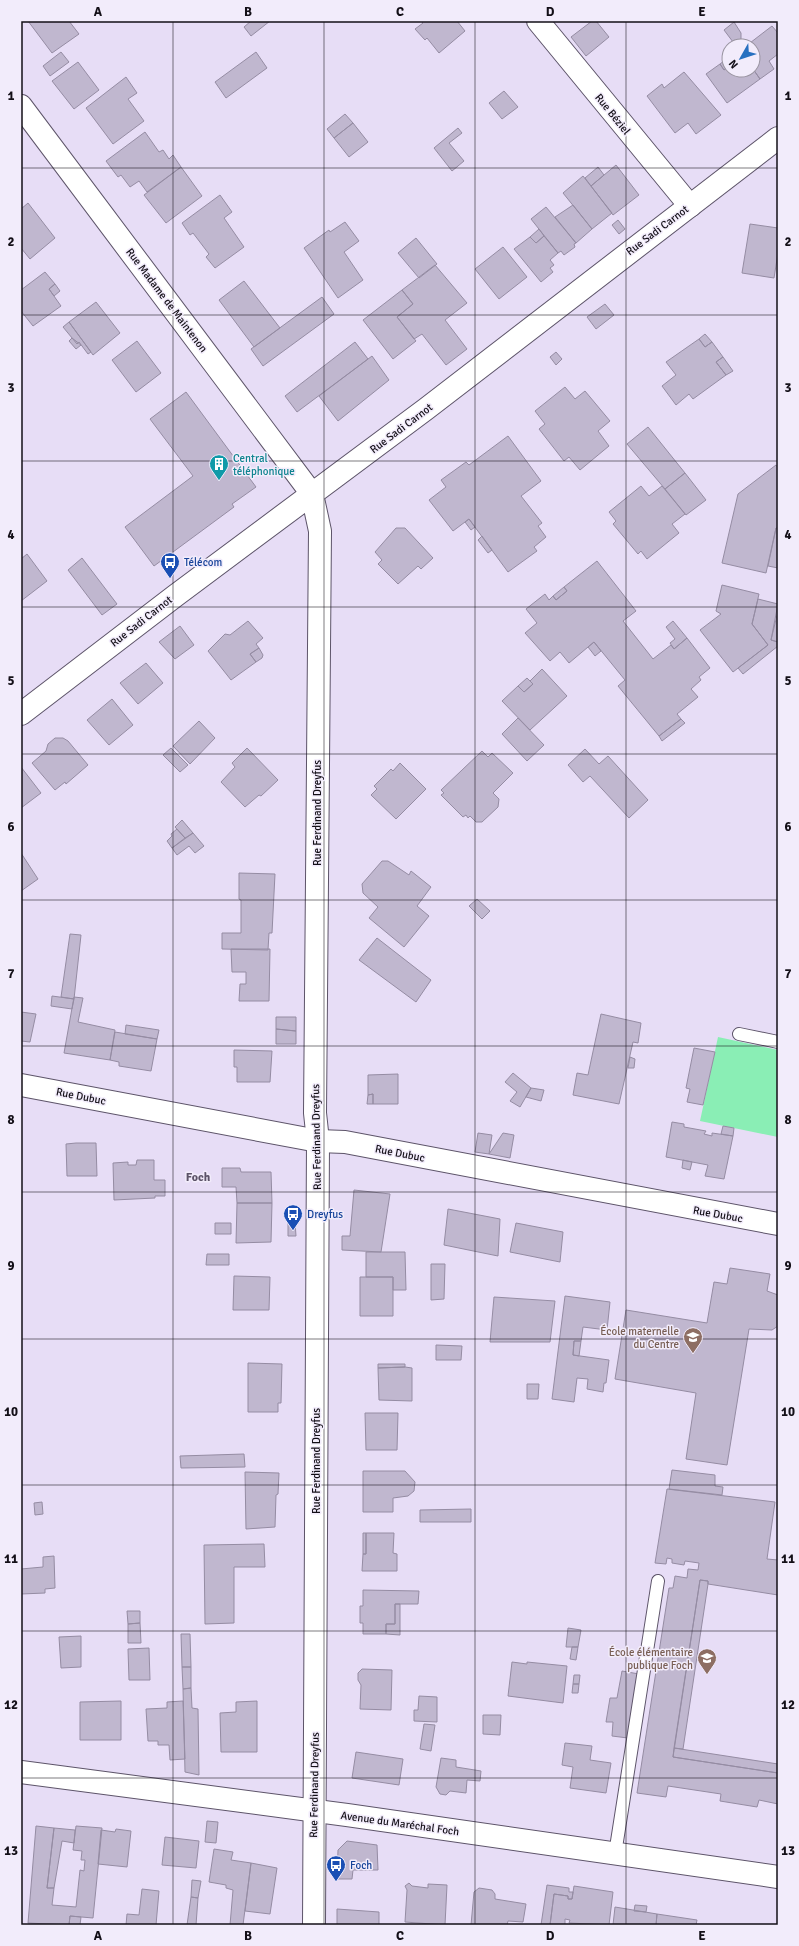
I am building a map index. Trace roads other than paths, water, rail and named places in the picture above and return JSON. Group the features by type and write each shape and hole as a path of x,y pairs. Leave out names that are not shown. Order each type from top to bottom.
{"street":[{"name":"Rue Béziel","path":"538,21 690,206"},
{"name":"Rue Madame de Maintenon","path":"21,106 312,494"},
{"name":"Rue Sadi Carnot","path":"21,714 778,138"},
{"name":"Rue Ferdinand Dreyfus","path":"312,494 320,531 315,1112 318,1141 316,1777 314,1811 314,1925"},
{"name":"Rue Dubuc","path":"21,1085 318,1141 345,1142 778,1224"},
{"name":"Avenue du Maréchal Foch","path":"21,1772 314,1811 778,1876"}],"lane":[{"path":"739,1034 778,1042"},
{"path":"615,1854 658,1581"}],"place":[{"name":"Central téléphonique","path":"219,481"},
{"name":"Télécom","path":"170,579"},
{"name":"Dreyfus","path":"293,1231"},
{"name":"École maternelle du Centre","path":"693,1354"},
{"name":"École élémentaire publique Foch","path":"707,1675"},
{"name":"Foch","path":"336,1882"}],"district":[{"name":"Foch","path":"198,1177"}]}
